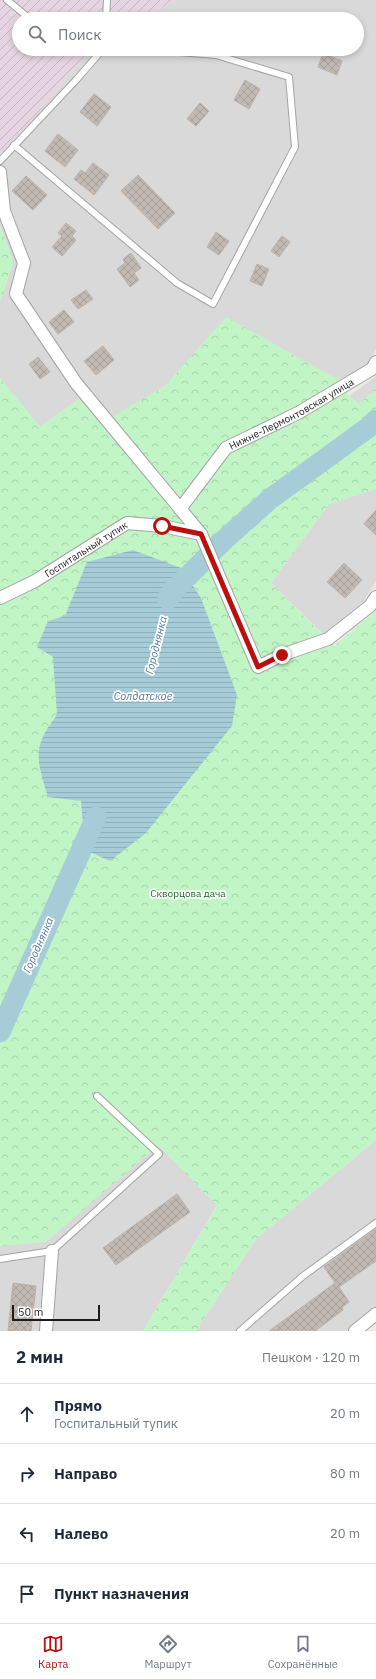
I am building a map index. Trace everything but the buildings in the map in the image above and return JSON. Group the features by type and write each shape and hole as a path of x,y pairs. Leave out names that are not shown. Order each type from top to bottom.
{"street":[{"path":"0,172 4,211 24,263 16,294 76,383 201,534 258,667 282,655 328,639 370,606 376,596"},
{"name":"Нижне-Лермонтовская улица","path":"180,509 226,448 298,414 372,369 376,362"},
{"name":"Госпитальный тупик","path":"0,598 35,581 127,523 162,526 201,534"},
{"path":"46,1331 52,1251"},
{"path":"355,1331 376,1314"}],"lane":[{"path":"7,0 22,12"},
{"path":"106,12 107,0"},
{"path":"0,161 14,144 77,79 97,56"},
{"path":"14,144 177,282 213,304 295,147 289,77 219,56"},
{"path":"0,1259 52,1251 158,1154 97,1096"},
{"path":"240,1331 303,1276 376,1223"}],"shaded area":[{"path":"0,0 177,0 153,12 12,12 12,56 86,56 0,158"},
{"path":"177,0 376,0 376,349 369,363 350,375 338,380 226,318 165,386 100,425 79,399 40,427 0,378 0,302 13,262 0,225 0,158 86,56 364,56 364,12 153,12"},
{"path":"376,376 376,388 359,404 349,396"},
{"path":"376,489 376,581 364,601 323,634 271,583 329,504"},
{"path":"376,1140 376,1307 347,1331 196,1331 256,1239"},
{"path":"158,1145 217,1205 143,1331 0,1331 0,1246 46,1241"}],"green space":[{"path":"0,225 13,262 0,302"},
{"name":"Скворцова дача","path":"226,317 338,380 349,396 359,404 376,388 376,489 329,504 271,583 334,646 376,611 376,1140 256,1239 196,1331 143,1331 217,1206 158,1145 46,1242 0,1246 0,378 40,427 79,399 100,424 165,386"}],"water":[{"name":"Солдатское","path":"133,550 181,568 201,598 237,695 232,726 146,833 110,861 85,850 81,801 48,797 41,773 39,754 43,737 57,715 53,657 37,647 48,621 65,616 87,562"}],"waterway":[{"name":"Городнянка","path":"168,599 169,595 223,541 270,499 369,427 376,420"},
{"name":"Городнянка","path":"0,1032 96,817"}],"route":[{"path":"162,526 201,534 258,667 282,655"}]}
